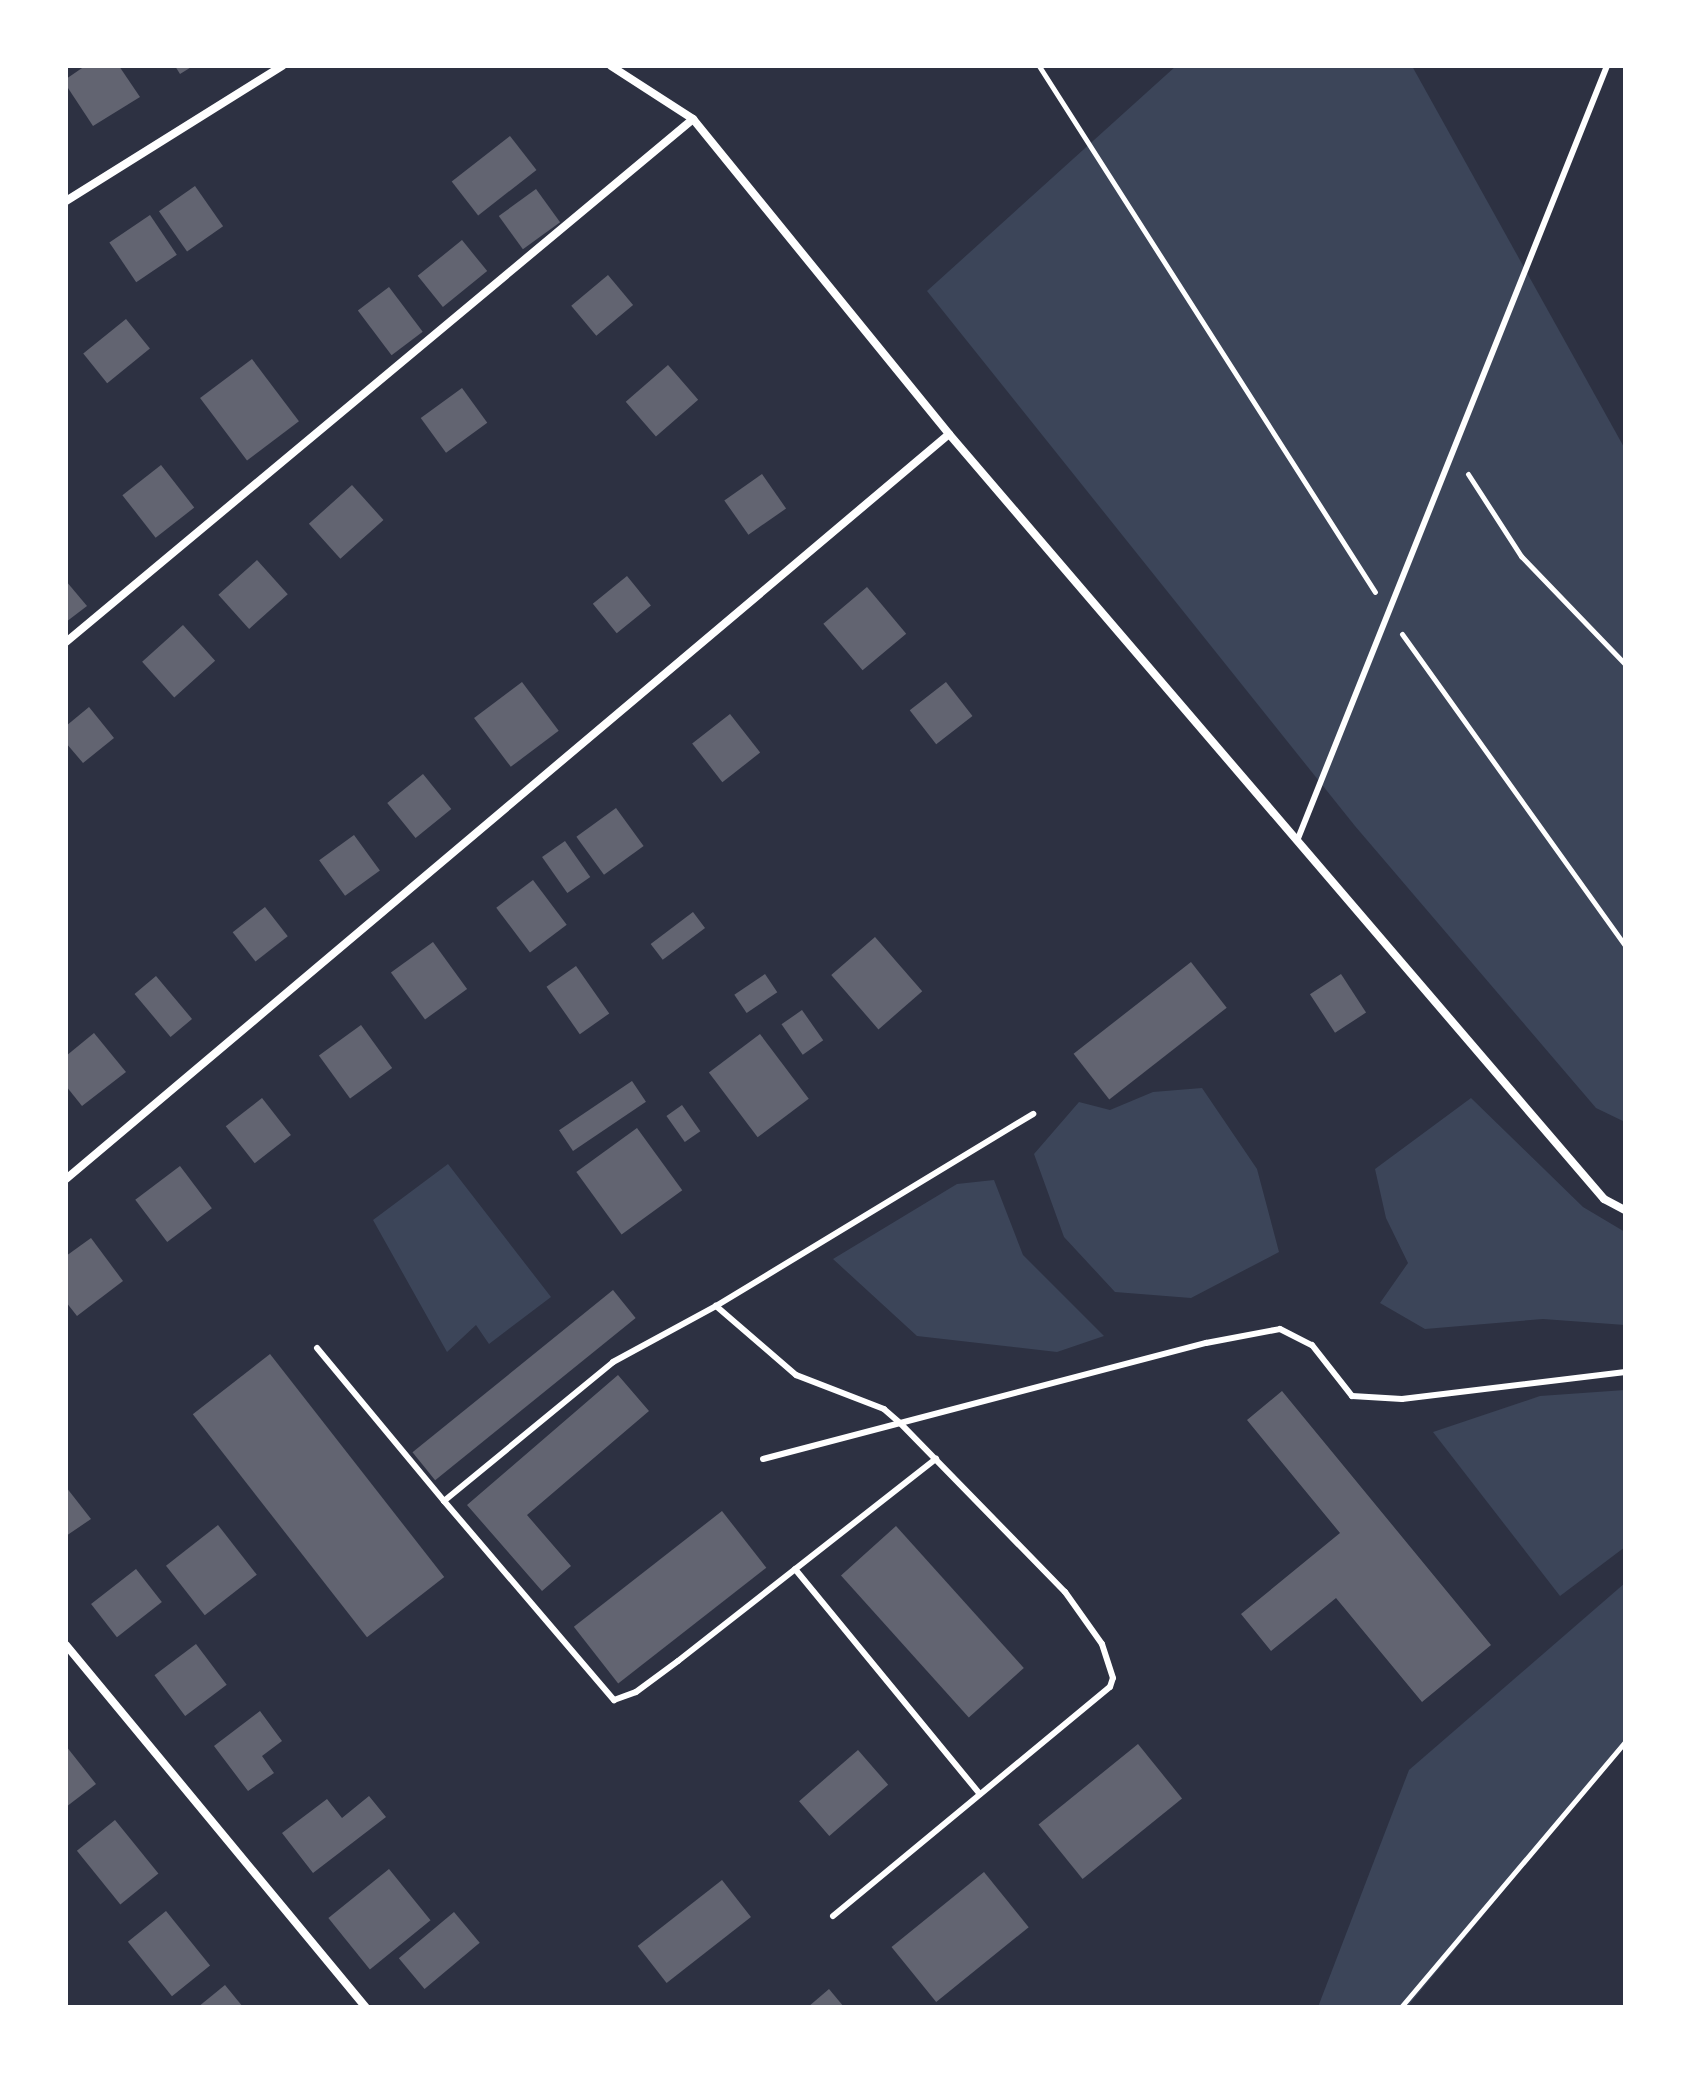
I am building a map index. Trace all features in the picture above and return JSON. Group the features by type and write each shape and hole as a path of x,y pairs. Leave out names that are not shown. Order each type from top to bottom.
{"street":[{"path":"66,201 282,66"},
{"path":"611,66 693,119 949,434 1604,1199 1625,1210"},
{"path":"66,642 693,119"},
{"path":"66,1179 949,434"},
{"path":"66,1645 366,2007"}],"lane":[{"path":"1297,841 1607,66"},
{"path":"444,1501 613,1362 716,1306 1033,1114"},
{"path":"716,1306 796,1375 884,1409 900,1423 1065,1592 1102,1644 1113,1678 1110,1687 833,1916"},
{"path":"763,1459 1206,1343 1280,1329 1312,1345 1352,1396 1402,1399 1625,1372"},
{"path":"317,1348 614,1700 636,1692 936,1459"},
{"path":"795,1569 980,1794"}],"path":[{"path":"1039,66 1388,614 1625,945"},
{"path":"1454,448 1521,556 1625,664"},
{"path":"1401,2007 1625,1742"}],"shaded area":[{"path":"1176,66 1412,66 1625,449 1625,1122 1596,1108 1355,826 927,291"},
{"path":"1202,1088 1257,1169 1279,1252 1191,1298 1115,1292 1064,1237 1034,1154 1079,1102 1110,1110 1153,1092"},
{"path":"1471,1098 1583,1207 1625,1232 1625,1325 1543,1319 1425,1329 1380,1303 1408,1263 1386,1218 1375,1169"},
{"path":"448,1164 551,1297 489,1344 476,1325 447,1352 373,1220"},
{"path":"994,1180 1023,1255 1104,1336 1057,1352 917,1336 833,1259 957,1184"},
{"path":"1625,1390 1625,1547 1560,1596 1433,1432 1540,1396"},
{"path":"1625,1583 1625,1744 1407,2007 1318,2007 1409,1770"}],"building":[{"path":"85,66 119,66 140,97 93,126 66,85 66,79"},
{"path":"175,66 193,66 180,74"},
{"path":"510,136 536,170 478,215 452,182"},
{"path":"195,186 223,226 187,251 159,211"},
{"path":"536,189 560,222 523,249 499,216"},
{"path":"150,215 177,255 136,282 109,242"},
{"path":"462,240 487,271 443,307 418,276"},
{"path":"608,275 633,305 596,336 571,306"},
{"path":"389,287 423,332 392,355 358,310"},
{"path":"126,319 150,349 107,383 83,354"},
{"path":"252,359 299,421 247,460 200,398"},
{"path":"668,365 698,400 656,436 626,402"},
{"path":"462,388 487,423 446,453 421,418"},
{"path":"161,465 194,508 156,538 122,495"},
{"path":"762,474 786,508 748,535 724,500"},
{"path":"352,485 383,520 340,559 309,524"},
{"path":"257,560 288,594 249,629 218,595"},
{"path":"627,576 651,606 617,633 593,604"},
{"path":"66,581 87,606 66,622"},
{"path":"867,587 906,634 863,670 823,624"},
{"path":"183,625 215,661 174,697 142,662"},
{"path":"522,682 559,731 511,767 474,718"},
{"path":"946,682 972,716 936,744 910,710"},
{"path":"89,707 114,738 83,763 66,743 66,726"},
{"path":"730,714 760,753 722,782 692,744"},
{"path":"423,774 451,809 416,838 387,803"},
{"path":"616,808 644,846 604,875 576,837"},
{"path":"354,835 380,871 345,896 319,860"},
{"path":"565,841 590,877 567,893 542,857"},
{"path":"533,880 567,925 530,952 496,908"},
{"path":"265,907 288,936 255,961 233,932"},
{"path":"693,912 705,928 663,960 651,944"},
{"path":"875,937 922,991 878,1029 831,975"},
{"path":"433,942 467,989 425,1019 391,973"},
{"path":"1191,962 1227,1008 1109,1099 1074,1054"},
{"path":"576,966 609,1014 580,1034 547,987"},
{"path":"765,974 777,992 747,1013 734,995"},
{"path":"1341,974 1366,1013 1335,1033 1310,994"},
{"path":"156,976 192,1019 171,1037 135,994"},
{"path":"802,1010 823,1040 803,1055 782,1024"},
{"path":"361,1025 392,1068 350,1098 319,1056"},
{"path":"94,1033 126,1072 82,1106 66,1086 66,1056"},
{"path":"760,1034 809,1099 758,1137 709,1073"},
{"path":"632,1081 646,1102 573,1151 559,1130"},
{"path":"262,1098 291,1135 255,1163 226,1126"},
{"path":"682,1105 700,1131 685,1142 666,1116"},
{"path":"637,1128 682,1190 622,1234 576,1172"},
{"path":"180,1166 212,1208 167,1242 135,1200"},
{"path":"91,1238 123,1281 77,1316 66,1302 66,1256"},
{"path":"613,1290 636,1318 435,1480 412,1452"},
{"path":"270,1354 444,1577 367,1637 193,1414"},
{"path":"618,1375 649,1411 527,1515 571,1566 542,1591 467,1505"},
{"path":"1282,1391 1491,1645 1422,1702 1336,1598 1271,1651 1241,1614 1340,1533 1247,1420"},
{"path":"66,1487 91,1519 66,1536"},
{"path":"722,1511 766,1568 618,1683 574,1627"},
{"path":"218,1525 257,1575 205,1615 166,1566"},
{"path":"896,1526 1024,1668 969,1717 841,1576"},
{"path":"136,1569 162,1602 117,1637 91,1604"},
{"path":"196,1644 227,1685 185,1716 154,1675"},
{"path":"260,1711 282,1741 262,1756 274,1773 248,1791 214,1746"},
{"path":"1138,1744 1182,1798 1083,1879 1039,1825"},
{"path":"66,1746 96,1784 66,1807"},
{"path":"858,1750 888,1785 829,1836 799,1801"},
{"path":"369,1796 386,1817 313,1873 282,1833 327,1799 342,1818"},
{"path":"115,1820 158,1874 120,1904 77,1851"},
{"path":"389,1869 431,1920 370,1969 328,1918"},
{"path":"984,1872 1029,1927 936,2002 892,1947"},
{"path":"722,1880 751,1917 667,1983 638,1946"},
{"path":"166,1911 210,1965 172,1996 128,1942"},
{"path":"454,1912 480,1943 425,1989 399,1958"},
{"path":"225,1985 243,2007 198,2007"},
{"path":"829,1989 844,2007 808,2007"}]}
